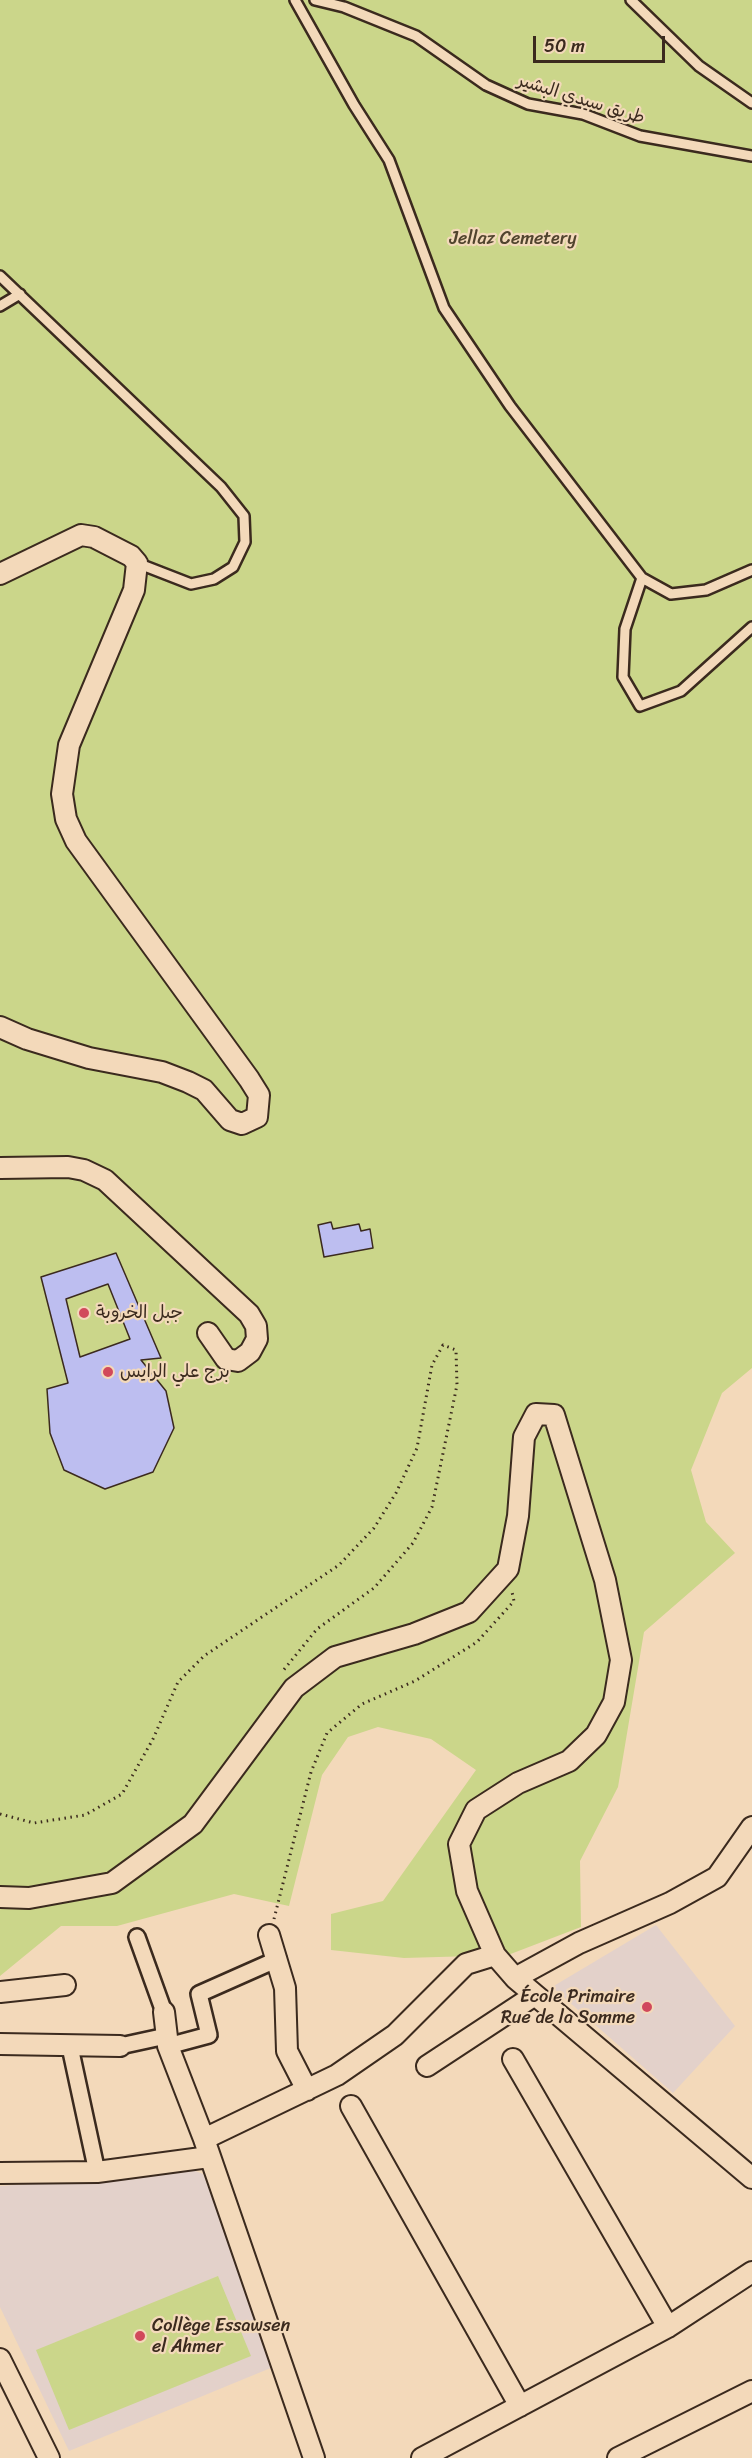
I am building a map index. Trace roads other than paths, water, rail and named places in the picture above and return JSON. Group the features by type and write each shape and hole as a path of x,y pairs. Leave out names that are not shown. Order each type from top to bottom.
{"street":[{"path":"0,574 81,535 94,537 131,556 137,563 134,590 69,745 62,794 66,819 83,850 249,1078 259,1095 258,1117 242,1124 236,1122 231,1120 204,1090 188,1082 162,1072 89,1058 27,1039 0,1027"},
{"path":"0,1168 68,1167 84,1170 105,1180 249,1314 256,1326 256,1340 250,1352 238,1361 226,1359 208,1333"},
{"path":"0,1897 29,1898 112,1883 193,1824 294,1688 335,1657 414,1634 469,1612 508,1569 518,1516 524,1437 536,1414 554,1415 605,1580 621,1660 614,1702 596,1735 569,1761 518,1783 476,1810 459,1844 467,1891 495,1955 515,1978 752,2178"},
{"path":"515,1978 579,1943 644,1916 717,1877 752,1827"},
{"path":"269,1935 279,1959 286,1998 287,2051 307,2090"},
{"path":"137,1937 164,2012 167,2041 314,2458"},
{"path":"0,2173 97,2172 206,2148 337,2075 383,2045 466,1964 495,1955"},
{"path":"0,2044 70,2047 120,2046 209,2035 200,1994 279,1959"},
{"path":"0,1992 64,1985"},
{"path":"427,2066 535,1995"},
{"path":"70,2047 97,2172"},
{"path":"513,2060 668,2327"},
{"path":"351,2106 520,2406"},
{"path":"431,2456 668,2327 752,2272"},
{"path":"0,2359 49,2458"},
{"path":"618,2458 752,2391"}],"lane":[{"path":"295,0 354,105 389,160 444,308 510,406 642,578 671,594 706,590 752,570"},
{"name":"طريق سيدي البشير","path":"315,0 344,7 416,36 486,85 528,104 583,114 640,136 752,156"},
{"path":"631,0 699,66 752,103"},
{"path":"0,276 221,487 244,516 245,542 233,567 214,579 191,584 137,563"},
{"path":"0,306 20,294"},
{"path":"642,578 625,629 623,677 640,706 681,691 752,627"}],"place":[{"name":"جبل الخروبة","path":"84,1313"},
{"name":"برج علي الرايس","path":"108,1372"},
{"name":"École Primaire Rue de la Somme","path":"647,2007"},
{"name":"Collège Essawsen el Ahmer","path":"140,2336"}],"park label":[{"name":"Jellaz Cemetery","path":"513,239"}]}
